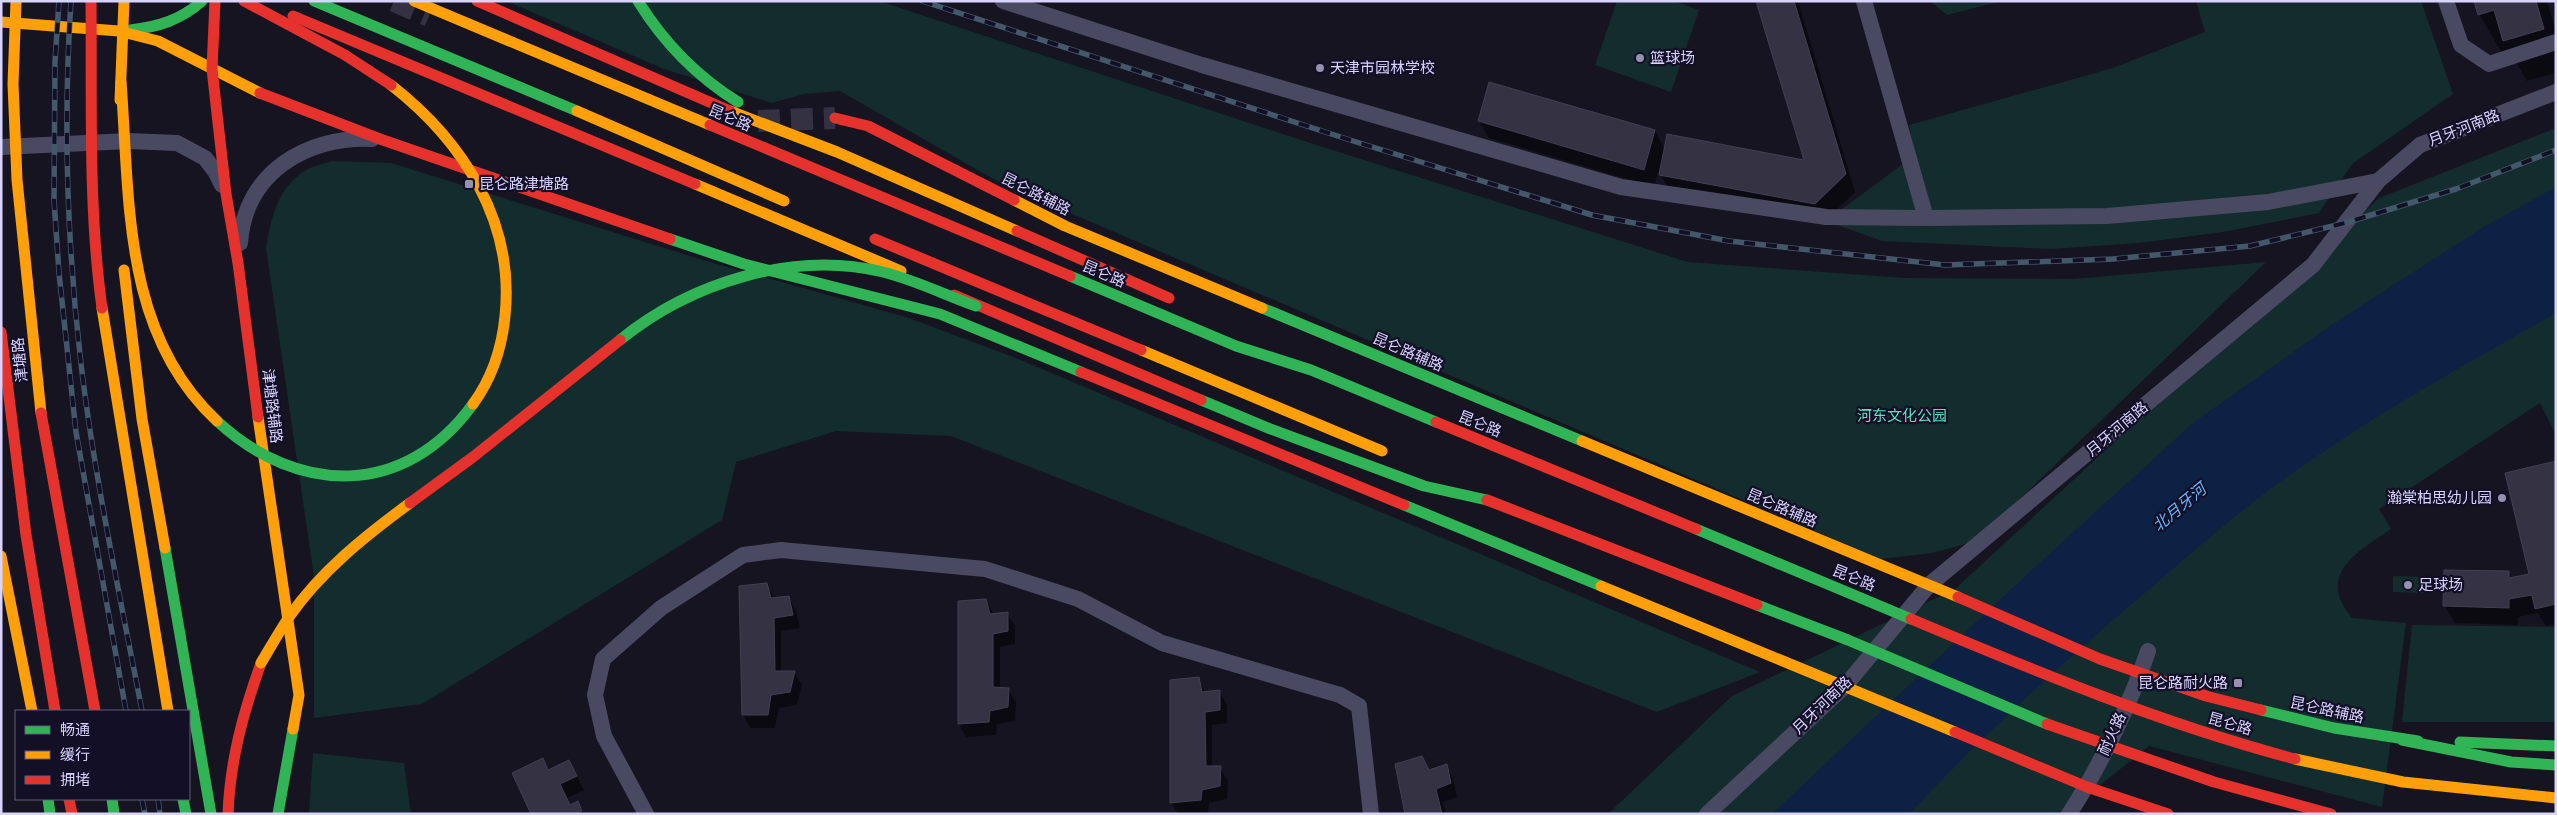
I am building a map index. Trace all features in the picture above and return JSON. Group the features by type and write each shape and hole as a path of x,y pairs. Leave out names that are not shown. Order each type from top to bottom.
{"main road":[{"name":"津塘路","path":"16,1 13,84 17,180 39,400 95,710"},
{"path":"91,1 93,184 98,277 112,376 168,710"},
{"path":"124,1 118,129 123,252 142,419 212,814"},
{"path":"119,31 164,24 183,17 202,1"},
{"name":"津塘路辅路","path":"215,1 212,69 226,194 238,263 274,536 299,695 278,814"},
{"path":"121,82 129,204 142,289 158,336 194,396 214,419 255,453 282,465 316,475 344,477 366,474 394,466 424,453 465,417 483,392 495,366 504,334 509,300 506,260 492,210 476,179 457,149 416,104 386,80 336,49 244,1"},
{"path":"252,1 331,30 880,260 976,306"},
{"path":"314,1 476,67 792,204"},
{"name":"昆仑路","path":"414,1 1236,346 1310,370 2030,668 2192,729 2312,764 2396,781 2494,794 2556,798"},
{"path":"477,1 721,108 837,152 1181,303"},
{"path":"638,1 681,58 724,94 837,152"},
{"path":"1,22 119,31 158,41 183,52 257,92 380,139 744,264 940,314 2087,786 2168,814"},
{"name":"昆仑路辅路","path":"835,118 868,126 1065,226 1930,585 2100,659 2206,696 2334,728 2402,740 2556,746"},
{"path":"864,235 1392,456"},
{"path":"228,814 228,783 236,737 261,663 289,617 318,581 364,537 473,457 656,313 740,278 791,268 848,267 882,272 976,306 1277,431 1424,486 1487,500"},
{"path":"1,332 26,535 55,710"},
{"path":"1261,341 1310,370"},
{"path":"4,462 26,535"},
{"path":"1445,479 1487,500 1848,640 2050,725 2214,782 2331,814"},
{"path":"1,556 32,710"},
{"path":"2402,740 2510,762 2556,765"},
{"path":"48,800 50,814"},
{"path":"69,800 72,814"},
{"path":"112,800 114,814"},
{"path":"183,800 186,814"}],"street":[{"path":"1003,1 1202,65 1621,187 1826,217 1926,218 2117,215 2268,202 2378,181"},
{"path":"1864,1 1926,218"},
{"path":"2446,1 2461,45 2489,64 2556,42"},
{"name":"月牙河南路","path":"1707,814 1845,686 1930,585 2313,265 2378,181 2420,145 2556,92"},
{"path":"238,263 244,213 264,181 278,168 290,158 322,145 356,138 380,139"},
{"path":"1,147 129,141 177,143 205,158 215,171 226,194"},
{"path":"646,814 604,736 595,695 603,658 661,608 743,555 781,550 984,569 1078,598 1162,643 1340,694 1359,706 1371,814"},
{"name":"耐火路","path":"2069,814 2087,786 2141,672 2148,651"}],"green space":[{"name":"河东文化公园","path":"506,1 879,1 1307,142 1688,262 1904,278 2074,279 2266,262 1976,541 1932,553 1881,559 1002,184 840,91 804,94 772,103 664,69"},
{"path":"1617,1 1674,1 1699,10 1671,92 1595,65"},
{"path":"1930,1 2002,1 1947,15"},
{"path":"2196,1 2421,1 2453,94 2352,164 2319,213 2223,232 2139,243 2051,249 1882,241 1826,221 1915,155 1909,125 2113,68 2205,32"},
{"path":"2556,128 2556,435 2540,403 2379,509 2391,529 2353,557 2345,566 2340,576 2338,586 2340,598 2352,618 2406,623 2382,807 2149,746 2064,814 1608,814 1732,696 1955,589 2379,198"},
{"path":"332,161 391,163 703,260 906,317 1016,358 1760,672 1657,712 951,436 836,431 736,462 722,520 422,704 314,718 314,577 266,248 273,215 288,186 306,170"},
{"name":"足球场","path":"2393,576 2423,577 2423,593 2393,592"},
{"path":"2412,625 2556,627 2556,722 2402,722"},
{"path":"313,753 404,763 411,814 309,814"}],"water":[{"name":"北月牙河","path":"2556,187 2556,313 2393,407 2329,448 2262,495 2193,551 2063,664 1969,753 1909,814 1772,814 2022,579 2193,423 2333,324 2482,228"}],"building":[{"path":"1756,1 1794,1 1846,174 1815,204 1659,175 1667,134 1804,160"},
{"path":"2474,1 2536,1 2544,29 2503,41 2494,10 2478,15"},
{"path":"1489,82 1655,130 1644,170 1478,121"},
{"path":"2556,461 2556,604 2535,609 2532,595 2509,599 2509,608 2443,606 2444,570 2509,571 2509,578 2529,574 2505,473"},
{"path":"767,583 771,598 789,596 793,615 774,618 775,671 795,671 790,692 771,695 768,715 742,715 739,586"},
{"path":"986,599 990,614 1008,612 1008,631 993,634 993,687 1009,688 1008,707 990,711 989,722 958,724 958,601"},
{"path":"1199,677 1202,692 1220,690 1220,710 1205,712 1206,766 1221,766 1220,786 1202,790 1201,800 1170,803 1170,680"},
{"path":"1422,756 1429,770 1447,764 1451,783 1436,789 1442,814 1405,814 1395,764"},
{"path":"543,758 548,770 569,760 577,776 560,784 570,805 578,801 582,811 576,814 531,814 512,773"}],"tunnel":[{"path":"394,1 429,16"},
{"path":"758,121 835,118"}],"railway":[{"path":"59,1 55,62 54,200 59,273 76,432 126,710"},
{"path":"71,1 67,137 72,274 76,319 93,451 142,710"},
{"path":"922,1 1350,140 1592,215 1729,241 1945,265 2113,259 2250,246 2345,223 2456,189 2556,150"},
{"path":"142,800 145,814"},
{"path":"158,800 160,814"}],"traffic: fast":[{"path":"130,30 169,22 194,8 202,1"},
{"path":"314,1 577,111"},
{"path":"638,1 659,31 682,58 708,81 738,102"},
{"path":"670,239 744,264 940,314 1081,372"},
{"path":"620,340 678,302 710,288 744,276 814,265 849,266 895,275 976,306"},
{"path":"1070,276 1236,346 1311,370 1436,422"},
{"path":"1262,308 1582,441"},
{"path":"1201,400 1268,428 1424,486 1487,500"},
{"path":"217,421 248,446 282,463 316,473 350,476 383,470 416,457 446,435 473,404"},
{"path":"1404,505 1601,586"},
{"path":"1696,529 1911,619"},
{"path":"165,548 211,814"},
{"path":"1757,605 1848,640 2047,724"},
{"path":"2261,710 2334,728 2418,741"},
{"path":"278,814 293,729"},
{"path":"2402,740 2511,762 2556,765"},
{"path":"2460,742 2556,746"},
{"path":"48,800 50,814"},
{"path":"112,800 114,814"},
{"path":"183,800 186,814"}],"traffic: slow":[{"path":"16,1 13,84 17,180 41,413"},
{"path":"120,100 124,1"},
{"path":"414,1 710,125"},
{"path":"1,22 119,31 158,41 260,93"},
{"path":"121,82 130,217 137,262 147,306 163,347 186,386 217,421"},
{"path":"391,85 417,107 441,132 461,158 479,186 492,216 502,248 506,281 504,328 499,351 491,373 473,404"},
{"path":"577,111 784,201"},
{"path":"730,111 837,152 1017,231"},
{"path":"695,184 901,271"},
{"path":"1014,200 1065,226 1262,308"},
{"path":"124,270 142,419 165,548"},
{"path":"102,308 168,710"},
{"path":"1141,350 1382,451"},
{"path":"258,417 299,695 293,729"},
{"path":"1582,441 1958,597"},
{"path":"261,663 289,617 315,584 360,541 410,503"},
{"path":"1,556 32,710"},
{"path":"1601,586 1955,732"},
{"path":"2295,759 2403,782 2556,798"}],"traffic: jam":[{"path":"91,1 93,193 102,308"},
{"path":"215,1 212,69 226,194 238,263 258,417"},
{"path":"244,1 345,55 391,85"},
{"path":"477,1 730,111"},
{"path":"293,16 695,184"},
{"path":"260,93 380,139 670,239"},
{"path":"835,118 868,126 1014,200"},
{"path":"710,125 1070,276"},
{"path":"1017,231 1169,298"},
{"path":"875,239 1141,350"},
{"path":"954,295 1201,400"},
{"path":"1,332 26,535 55,710"},
{"path":"410,503 473,457 620,340"},
{"path":"1081,372 1404,505"},
{"path":"41,413 95,710"},
{"path":"1436,422 1696,529"},
{"path":"1487,500 1757,605"},
{"path":"1958,597 2100,659 2206,696 2261,710"},
{"path":"1911,619 2101,696 2197,730 2295,759"},
{"path":"228,814 231,775 238,737 261,663"},
{"path":"2047,724 2214,782 2331,814"},
{"path":"1955,732 2087,787 2168,814"},
{"path":"69,800 72,814"}],"place":[{"name":"篮球场","path":"1640,58"},
{"name":"天津市园林学校","path":"1320,68"},
{"name":"昆仑路津塘路","path":"469,184"},
{"name":"瀚棠柏思幼儿园","path":"2502,498"},
{"name":"足球场","path":"2408,585"},
{"name":"昆仑路耐火路","path":"2238,683"}]}
